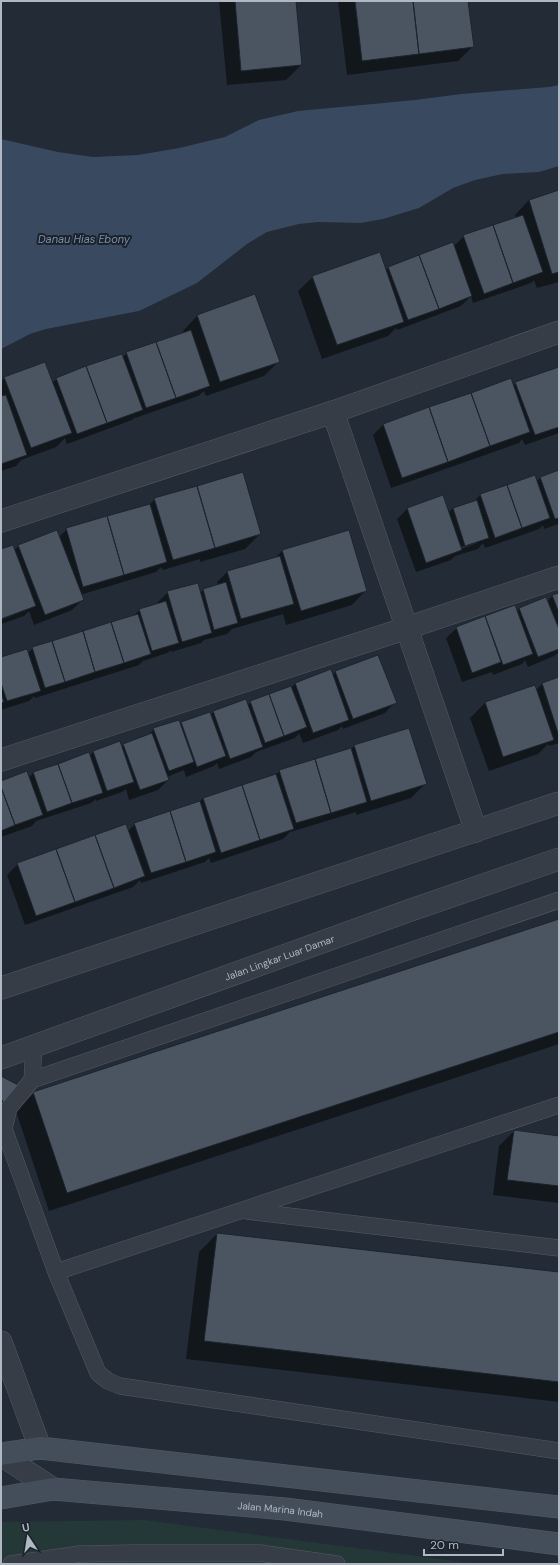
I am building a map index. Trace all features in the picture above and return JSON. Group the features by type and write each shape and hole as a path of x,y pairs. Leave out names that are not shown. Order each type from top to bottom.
{"main road":[{"path":"1,1455 40,1448 559,1507"},
{"name":"Jalan Marina Indah","path":"1,1498 53,1489 286,1509 559,1544"}],"street":[{"path":"1,521 334,412 559,332"},
{"path":"334,412 476,831"},
{"path":"1,760 559,577"},
{"path":"1,988 559,803"},
{"name":"Jalan Lingkar Luar Damar","path":"1,1058 408,911 559,859"},
{"path":"1,1342 40,1448"},
{"path":"1,1455 53,1489"}],"lane":[{"path":"559,900 32,1080 9,1108 4,1129 56,1272 98,1373 108,1381 120,1386 559,1451"},
{"path":"32,1080 34,1046"},
{"path":"56,1272 559,1105"},
{"path":"242,1210 559,1248"},
{"path":"11,1564 80,1554 149,1553 260,1554 337,1564"}],"shaded area":[{"path":"145,1520 477,1564 1,1564 1,1522"}],"water":[{"name":"Danau Hias Ebony","path":"559,85 559,166 539,172 503,174 475,180 453,188 419,208 383,219 361,223 318,222 299,224 267,232 247,244 197,283 139,311 46,329 30,334 1,349 1,139 58,152 93,157 138,155 179,148 225,137 259,120 298,111"}],"building":[{"path":"235,1 296,1 302,65 241,71"},
{"path":"355,1 413,1 419,54 362,61"},
{"path":"413,1 468,1 474,47 419,54"},
{"path":"559,190 559,272 552,274 529,200"},
{"path":"523,215 543,272 513,283 493,225"},
{"path":"493,225 513,283 484,294 463,235"},
{"path":"453,242 472,296 439,309 419,255"},
{"path":"380,252 404,322 337,345 312,276"},
{"path":"419,255 439,309 408,320 388,267"},
{"path":"255,294 280,362 220,382 197,315"},
{"path":"191,330 210,386 176,398 156,342"},
{"path":"156,342 176,398 146,408 126,352"},
{"path":"122,354 143,410 107,423 86,366"},
{"path":"45,362 72,433 31,448 4,377"},
{"path":"86,366 107,423 77,434 56,378"},
{"path":"559,367 559,427 535,435 515,382"},
{"path":"511,378 530,432 490,446 471,393"},
{"path":"471,393 490,446 448,462 429,407"},
{"path":"6,395 27,455 1,464 1,396"},
{"path":"429,407 448,462 402,478 383,424"},
{"path":"559,470 559,518 555,519 540,477"},
{"path":"243,472 261,534 215,548 197,486"},
{"path":"535,475 550,518 522,528 507,485"},
{"path":"507,485 522,528 495,538 480,494"},
{"path":"197,486 215,548 173,560 154,498"},
{"path":"443,495 462,550 426,563 407,508"},
{"path":"477,500 489,538 465,546 453,508"},
{"path":"150,504 167,562 124,575 107,516"},
{"path":"107,516 124,575 83,587 66,528"},
{"path":"57,530 84,600 45,615 18,545"},
{"path":"349,530 367,591 301,611 282,550"},
{"path":"13,545 36,606 1,619 1,549"},
{"path":"280,556 294,604 241,619 227,571"},
{"path":"226,582 238,623 214,630 203,589"},
{"path":"198,583 212,633 182,642 167,591"},
{"path":"559,593 559,613 552,595"},
{"path":"546,597 559,629 559,649 538,657 519,608"},
{"path":"166,601 179,643 152,651 139,609"},
{"path":"515,605 533,654 503,665 485,616"},
{"path":"138,614 151,654 124,663 111,622"},
{"path":"485,616 501,662 472,673 456,627"},
{"path":"111,622 124,663 95,672 83,631"},
{"path":"83,631 95,672 65,682 52,641"},
{"path":"52,641 65,682 45,688 32,647"},
{"path":"27,649 41,691 7,701 1,683 1,657"},
{"path":"378,655 397,703 353,719 335,671"},
{"path":"331,669 349,720 313,733 295,683"},
{"path":"559,677 559,736 542,683"},
{"path":"535,685 554,740 503,757 485,702"},
{"path":"291,686 307,727 284,736 269,694"},
{"path":"1,693 4,702 1,703"},
{"path":"269,694 284,736 265,743 250,701"},
{"path":"246,699 263,747 230,759 213,711"},
{"path":"210,712 226,756 197,767 181,722"},
{"path":"179,720 194,762 169,771 153,728"},
{"path":"409,728 427,784 371,801 354,745"},
{"path":"152,733 169,780 140,790 123,744"},
{"path":"120,741 134,782 107,791 93,751"},
{"path":"351,748 367,802 331,813 315,759"},
{"path":"89,752 103,793 72,803 58,764"},
{"path":"315,759 331,813 296,823 279,770"},
{"path":"58,764 72,803 47,812 33,772"},
{"path":"27,771 43,815 15,825 1,787 1,781"},
{"path":"276,774 294,829 260,840 242,785"},
{"path":"242,785 260,840 221,853 203,798"},
{"path":"1,787 15,825 1,831"},
{"path":"200,801 216,852 186,862 170,811"},
{"path":"170,811 186,862 151,873 134,823"},
{"path":"126,824 145,876 114,888 95,835"},
{"path":"95,835 114,888 75,902 56,849"},
{"path":"56,849 75,902 36,916 17,863"},
{"path":"559,919 559,1032 67,1193 33,1092"},
{"path":"1,1076 20,1086 9,1105 1,1100"},
{"path":"514,1130 559,1136 559,1186 507,1180"},
{"path":"217,1233 559,1272 559,1382 204,1341"}]}
